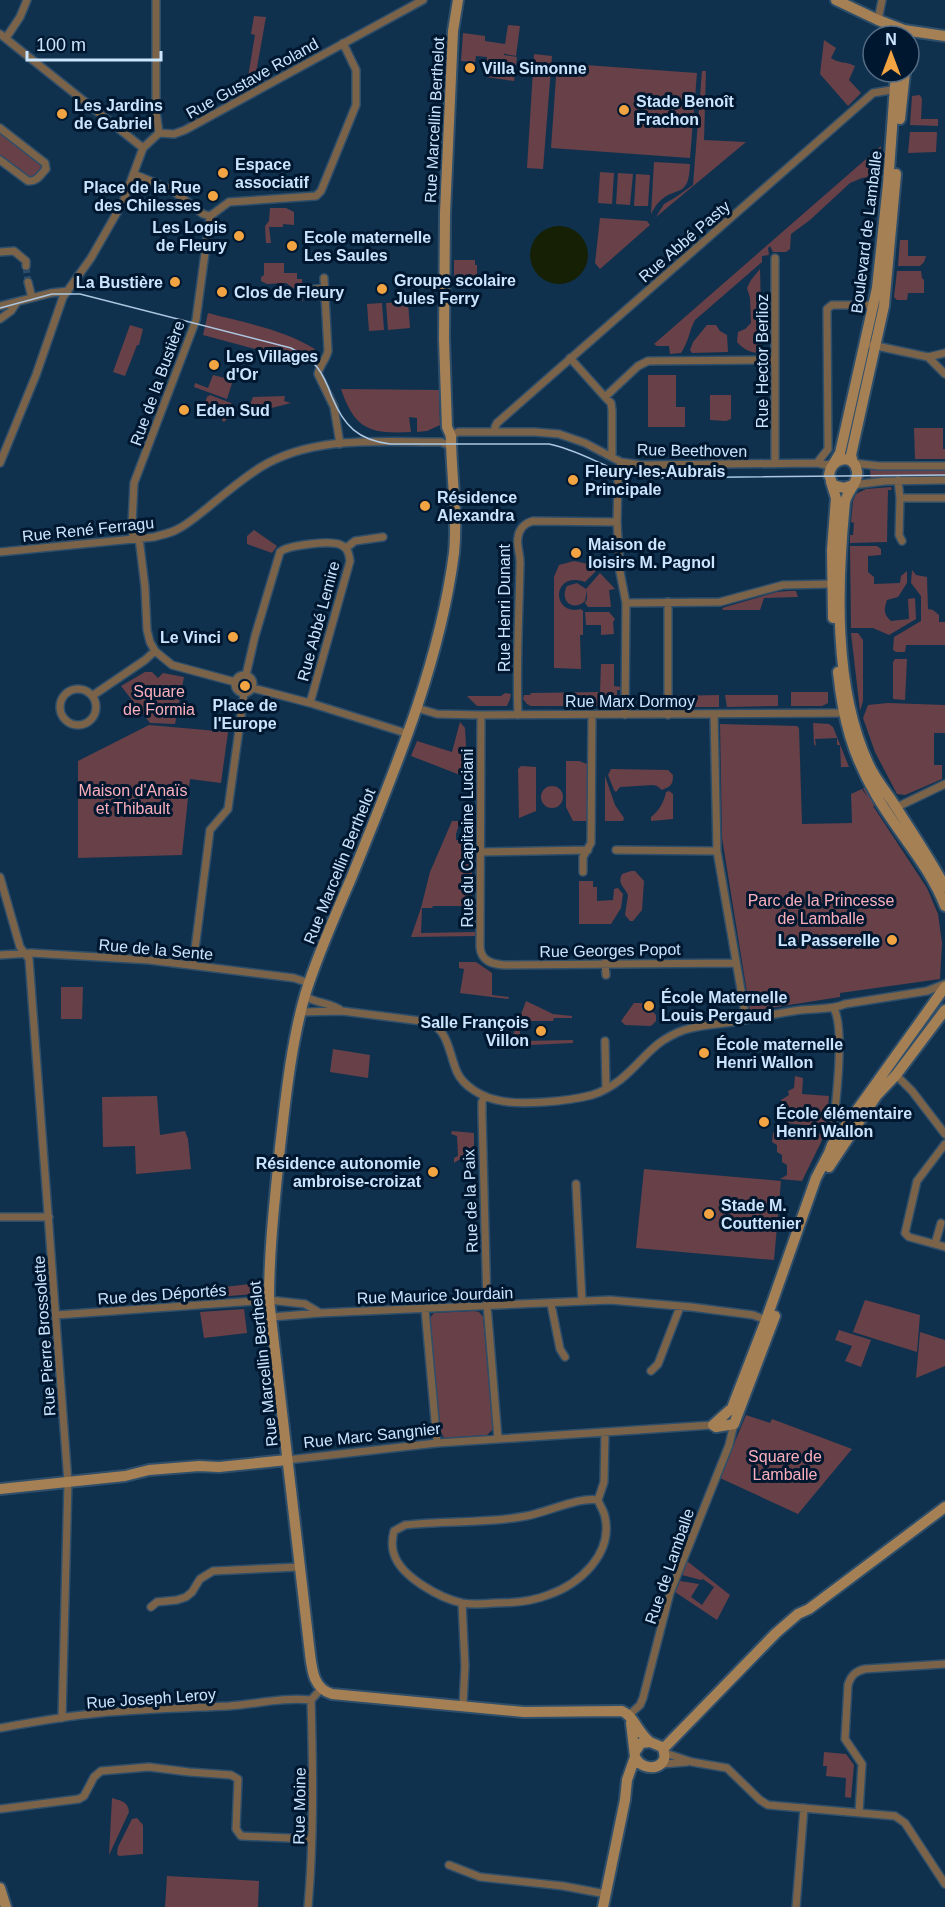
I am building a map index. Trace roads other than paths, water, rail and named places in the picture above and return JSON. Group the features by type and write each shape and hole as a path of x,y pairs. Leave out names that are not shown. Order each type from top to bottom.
{"main road":[{"name":"Rue Marcellin Berthelot","path":"451,437 447,427 444,262 453,31 458,0"},
{"path":"837,0 884,24"},
{"path":"921,35 945,36"},
{"name":"Boulevard de Lamballe","path":"898,84 899,89"},
{"name":"Boulevard de Lamballe","path":"834,463 840,453 879,305 879,274 901,84"},
{"name":"Rue Marcellin Berthelot","path":"322,1688 316,1683 312,1667 299,1567 269,1300 270,1244 290,1058 305,996 409,734 446,600 454,552 455,503 451,437 450,347 445,314"},
{"name":"Boulevard de Lamballe","path":"853,463 852,450 870,344"},
{"path":"836,584 832,550 836,498 829,472 834,463 844,460 853,463 858,472 857,479 846,494 833,624 850,741 876,796 892,810 945,886"},
{"path":"831,482 841,488 853,485"},
{"path":"892,810 934,882 945,906"},
{"path":"844,1136 945,985"},
{"path":"712,1425 716,1427 734,1424 816,1179 832,1145 844,1136 896,1075 945,1010"},
{"path":"712,1425 732,1408 770,1321"},
{"name":"Rue Marc Sangnier","path":"0,1489 125,1476 148,1470 199,1466 219,1467 287,1460"},
{"path":"630,1716 635,1754 640,1764 646,1767 657,1767 663,1755 776,1633 798,1614 809,1609 945,1507"},
{"path":"322,1688 332,1694 524,1712 622,1711 630,1716 642,1736 657,1744 663,1755"},
{"path":"603,1907 628,1778 641,1743 650,1742"},
{"path":"625,1800 633,1781 646,1767"},
{"path":"0,1888 6,1907"}],"street":[{"path":"27,0 20,17 3,36 143,148"},
{"path":"0,463 36,375 65,294 91,258 118,211 143,148 159,133 156,111 156,0"},
{"name":"Rue Gustave Roland","path":"159,133 174,134 185,130 423,0"},
{"path":"878,21 882,0"},
{"path":"134,174 172,190 203,214 210,216 229,202 316,196 321,191 356,105 356,70 343,43"},
{"name":"Rue Abbé Pasty","path":"495,432 497,423 873,93 899,89"},
{"path":"0,128 45,163 46,169 34,182 28,181 0,160"},
{"name":"Rue de la Bustière","path":"155,651 147,630 145,587 132,524 134,483 196,320 210,216"},
{"path":"0,252 14,251 26,261 26,266"},
{"name":"Rue Hector Berlioz","path":"775,258 775,464"},
{"path":"324,278 328,351 318,374 334,407 340,444"},
{"path":"28,282 32,298"},
{"path":"315,289 325,288"},
{"path":"0,306 32,298 65,294"},
{"path":"0,319 11,311 18,301"},
{"path":"817,463 828,449 827,309 832,304 879,305"},
{"path":"870,344 928,357 945,353"},
{"path":"928,357 945,375"},
{"path":"570,358 610,403 612,457"},
{"path":"605,397 638,366 648,361 775,360"},
{"name":"Rue René Ferragu","path":"0,552 161,535 181,528 262,466 310,447 495,432 535,432 559,434 621,462"},
{"path":"621,462 618,478 617,522 620,572 626,603 626,715"},
{"name":"Rue Beethoven","path":"621,462 658,465 817,463 826,465 834,463"},
{"path":"853,463 879,466 945,466"},
{"path":"853,485 898,480 945,480"},
{"path":"898,480 899,535 902,541"},
{"path":"900,498 945,498"},
{"name":"Rue Henri Dunant","path":"518,715 520,561 517,541 520,529 533,521 617,522"},
{"name":"Rue Abbé Lemire","path":"346,548 355,541 382,537"},
{"name":"Rue Abbé Lemire","path":"246,675 280,552 288,547 338,544 346,548 350,561 310,703"},
{"path":"626,603 720,602 783,585 836,584"},
{"path":"668,602 668,715"},
{"path":"92,696 155,651 172,665 234,682"},
{"path":"234,682 240,675 246,675 253,681 253,688 244,694"},
{"path":"234,682 236,690 244,694"},
{"path":"253,688 409,734"},
{"path":"73,689 79,689 92,696 95,701 95,710 87,722 73,724 64,719 60,710 64,695 73,689"},
{"path":"193,965 210,830 228,809 244,694"},
{"name":"Rue Marx Dormoy","path":"417,708 436,714 481,715 847,712"},
{"path":"714,714 717,851 746,1019"},
{"name":"Rue du Capitaine Luciani","path":"481,715 480,948 485,960"},
{"path":"583,872 583,857 591,843 592,715"},
{"path":"892,810 945,784"},
{"path":"480,852 588,850"},
{"path":"616,850 717,851"},
{"name":"Rue Pierre Brossolette","path":"0,877 20,947 29,958 49,1217 68,1482 62,1718"},
{"name":"Rue de la Sente","path":"0,955 24,954 149,960 294,978 309,982"},
{"name":"Rue Georges Popot","path":"485,960 504,965 735,963"},
{"path":"605,963 606,975"},
{"path":"301,1012 342,1011 414,1019 435,1025 445,1037 460,1077 471,1087 485,1096 501,1101 538,1102 591,1095 606,1089 620,1080 654,1046 672,1035 693,1028 809,1009 826,1007 834,1009 845,1004 927,991 945,985"},
{"path":"305,996 313,1001 335,1005 342,1011"},
{"path":"834,1009 838,1016 839,1043 838,1085 833,1128 844,1136"},
{"path":"605,1041 606,1089"},
{"path":"896,1075 912,1091 945,1134"},
{"name":"Rue de la Paix","path":"485,1096 482,1102 482,1114 487,1305 498,1439"},
{"path":"945,1144 917,1180 905,1233 909,1237 945,1247"},
{"path":"576,1184 582,1301"},
{"path":"0,1217 49,1217"},
{"path":"935,1244 941,1223"},
{"name":"Rue Maurice Jourdain","path":"269,1300 305,1304 320,1313"},
{"name":"Rue des Déportés","path":"56,1315 269,1300"},
{"name":"Rue Maurice Jourdain","path":"272,1317 610,1300 753,1316 770,1321"},
{"path":"551,1304 560,1349 565,1357"},
{"path":"651,1371 658,1365 681,1307"},
{"path":"424,1309 437,1443"},
{"name":"Rue de Lamballe","path":"630,1716 643,1698 670,1593 729,1445 734,1424"},
{"name":"Rue Marc Sangnier","path":"287,1460 437,1443 712,1425"},
{"path":"598,1500 585,1499 524,1517 413,1524 396,1529 393,1537 393,1552 403,1569 423,1586 462,1603 521,1602 549,1595 588,1571 598,1557 604,1541 605,1518 598,1500 604,1482 605,1432"},
{"path":"151,1606 157,1602 187,1597 203,1575 213,1571 299,1567"},
{"path":"462,1603 465,1666 462,1706"},
{"path":"859,1812 862,1764 845,1739 848,1685 851,1676 865,1669 945,1664"},
{"path":"309,1702 322,1688"},
{"name":"Rue Joseph Leroy","path":"0,1728 62,1718 152,1709 168,1710 270,1701 309,1702"},
{"name":"Rue Moine","path":"308,1907 314,1757 309,1702"},
{"path":"663,1755 727,1768 766,1804 891,1815 902,1820 945,1884"},
{"path":"0,1809 79,1799 84,1796 94,1777 102,1772 149,1767 231,1775 238,1779 236,1829 241,1836 312,1839"},
{"path":"796,1907 804,1808"},
{"path":"449,1865 480,1877 563,1886 606,1894"}],"tunnel":[{"path":"26,266 28,282"}],"tram line":[{"path":"0,308 52,294 80,294 291,348 317,367 347,424 369,439 390,444 549,444 575,452 611,468 650,478 945,475"}],"place":[{"name":"Villa Simonne","path":"470,68"},
{"name":"Stade Benoît Frachon","path":"624,110"},
{"name":"Les Jardins de Gabriel","path":"62,114"},
{"name":"Espace associatif","path":"223,173"},
{"name":"Place de la Rue des Chilesses","path":"213,196"},
{"name":"Les Logis de Fleury","path":"239,236"},
{"name":"Ecole maternelle Les Saules","path":"292,246"},
{"name":"La Bustière","path":"175,282"},
{"name":"Groupe scolaire Jules Ferry","path":"382,289"},
{"name":"Clos de Fleury","path":"222,292"},
{"name":"Les Villages d'Or","path":"214,365"},
{"name":"Eden Sud","path":"184,410"},
{"name":"Fleury-les-Aubrais Principale","path":"573,480"},
{"name":"Résidence Alexandra","path":"425,506"},
{"name":"Maison de loisirs M. Pagnol","path":"576,553"},
{"name":"Le Vinci","path":"233,637"},
{"name":"Place de l'Europe","path":"245,686"},
{"name":"La Passerelle","path":"892,940"},
{"name":"École Maternelle Louis Pergaud","path":"649,1006"},
{"name":"Salle François Villon","path":"541,1031"},
{"name":"École maternelle Henri Wallon","path":"704,1053"},
{"name":"École élémentaire Henri Wallon","path":"764,1122"},
{"name":"Résidence autonomie ambroise-croizat","path":"433,1172"},
{"name":"Stade M. Couttenier","path":"709,1214"}],"park label":[{"name":"Square de Formia","path":"159,700"},
{"name":"Maison d'Anaïs et Thibault","path":"133,799"},
{"name":"Parc de la Princesse de Lamballe","path":"821,909"},
{"name":"Square de Lamballe","path":"785,1465"}]}
